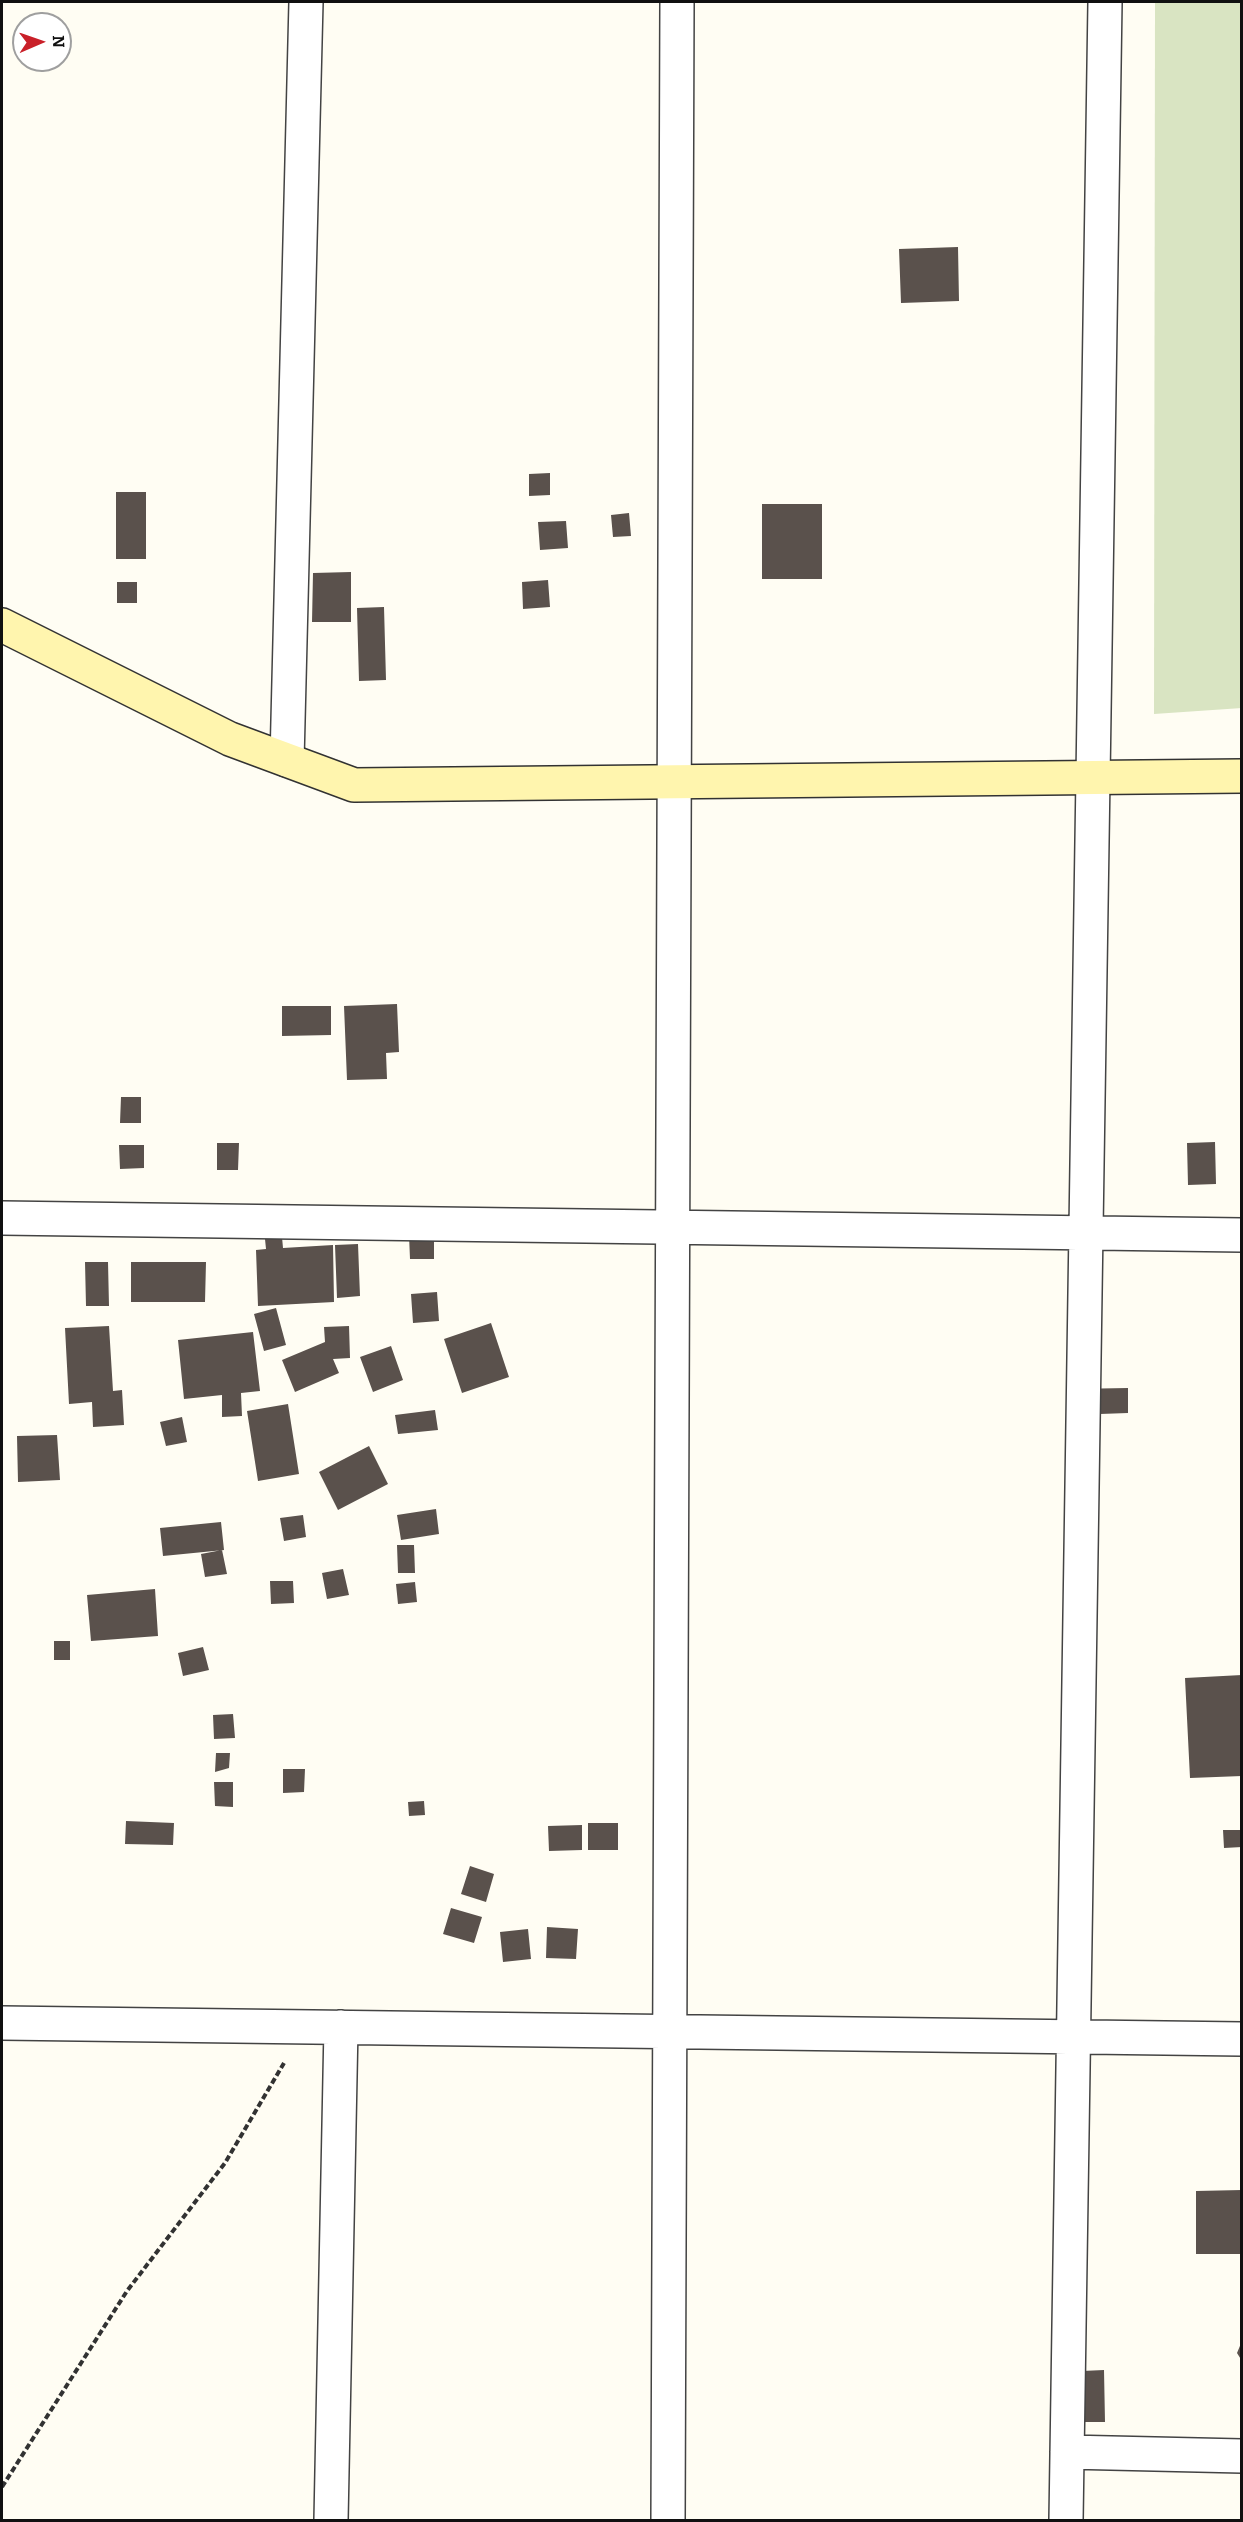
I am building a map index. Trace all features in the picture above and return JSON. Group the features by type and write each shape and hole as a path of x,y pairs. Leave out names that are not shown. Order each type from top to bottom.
{"main road":[{"path":"2,625 230,739 354,785 1242,776"}],"street":[{"path":"287,760 306,2"},
{"path":"668,2520 677,2"},
{"path":"1066,2520 1105,2"},
{"path":"2,1218 1242,1235"},
{"path":"2,2023 1242,2039"},
{"path":"330,2520 341,2027"},
{"path":"1067,2452 1242,2456"}],"path":[{"path":"2,2487 127,2291 225,2163 306,2026"}],"green space":[{"path":"1155,2 1241,2 1242,708 1154,714"}],"building":[{"path":"958,247 959,301 901,303 899,249"},
{"path":"550,473 550,495 529,496 529,474"},
{"path":"116,492 146,492 146,559 116,559"},
{"path":"762,504 822,504 822,579 762,579"},
{"path":"629,513 631,536 613,537 611,515"},
{"path":"566,521 568,548 540,550 538,522"},
{"path":"351,572 351,622 312,622 313,573"},
{"path":"548,580 550,607 523,609 522,582"},
{"path":"117,582 137,582 137,603 117,603"},
{"path":"384,607 386,680 359,681 357,608"},
{"path":"397,1004 399,1052 386,1053 387,1079 347,1080 344,1006"},
{"path":"282,1006 331,1006 331,1035 282,1036"},
{"path":"121,1097 141,1097 141,1123 120,1123"},
{"path":"1215,1142 1216,1184 1188,1185 1187,1143"},
{"path":"217,1143 239,1143 238,1170 217,1170"},
{"path":"119,1145 144,1145 144,1168 120,1169"},
{"path":"409,1235 434,1235 434,1259 410,1259"},
{"path":"282,1237 283,1248 333,1245 334,1302 258,1306 256,1250 266,1249 265,1239"},
{"path":"358,1244 360,1296 337,1298 335,1245"},
{"path":"85,1262 108,1262 109,1306 86,1306"},
{"path":"131,1262 206,1262 205,1302 131,1302"},
{"path":"437,1292 439,1321 413,1323 411,1294"},
{"path":"276,1308 286,1345 264,1351 254,1314"},
{"path":"491,1323 509,1377 462,1393 444,1339"},
{"path":"109,1326 113,1391 122,1390 124,1425 93,1427 92,1402 69,1404 65,1328"},
{"path":"349,1326 350,1358 333,1359 339,1373 295,1392 282,1360 325,1342 324,1327"},
{"path":"253,1332 260,1391 241,1393 242,1416 222,1417 222,1395 184,1399 178,1340"},
{"path":"391,1346 403,1380 373,1392 360,1357"},
{"path":"1128,1388 1128,1413 1072,1415 1072,1389"},
{"path":"288,1404 299,1474 258,1481 247,1411"},
{"path":"435,1410 438,1430 398,1434 395,1415"},
{"path":"182,1417 187,1442 166,1446 160,1422"},
{"path":"57,1435 60,1480 18,1482 17,1436"},
{"path":"369,1446 388,1484 338,1510 319,1472"},
{"path":"436,1509 439,1534 401,1540 397,1515"},
{"path":"303,1515 306,1537 284,1541 280,1518"},
{"path":"221,1522 224,1550 163,1556 160,1528"},
{"path":"397,1545 414,1545 415,1573 398,1573"},
{"path":"222,1550 227,1574 205,1577 201,1554"},
{"path":"343,1569 349,1595 327,1599 322,1573"},
{"path":"270,1581 293,1581 294,1603 271,1604"},
{"path":"415,1582 417,1602 398,1604 396,1584"},
{"path":"155,1589 158,1636 91,1641 87,1595"},
{"path":"54,1641 70,1641 70,1660 54,1660"},
{"path":"203,1647 209,1670 183,1676 178,1653"},
{"path":"1242,1675 1242,1776 1190,1778 1185,1678"},
{"path":"233,1714 235,1738 214,1739 213,1715"},
{"path":"216,1753 230,1753 229,1768 215,1772"},
{"path":"283,1769 305,1769 304,1792 283,1793"},
{"path":"214,1782 233,1782 233,1807 215,1806"},
{"path":"424,1801 425,1815 409,1816 408,1802"},
{"path":"126,1821 174,1823 173,1845 125,1844"},
{"path":"588,1823 618,1823 618,1850 588,1850"},
{"path":"582,1825 582,1850 549,1851 548,1826"},
{"path":"1223,1830 1242,1830 1242,1847 1224,1848"},
{"path":"470,1866 494,1874 486,1902 461,1894"},
{"path":"451,1908 482,1917 474,1943 443,1934"},
{"path":"547,1927 578,1929 576,1959 546,1958"},
{"path":"528,1929 531,1959 503,1962 500,1932"},
{"path":"1242,2190 1242,2254 1196,2254 1196,2191"},
{"path":"1242,2341 1242,2361 1237,2353"},
{"path":"1104,2370 1105,2422 1083,2422 1082,2371"}]}
